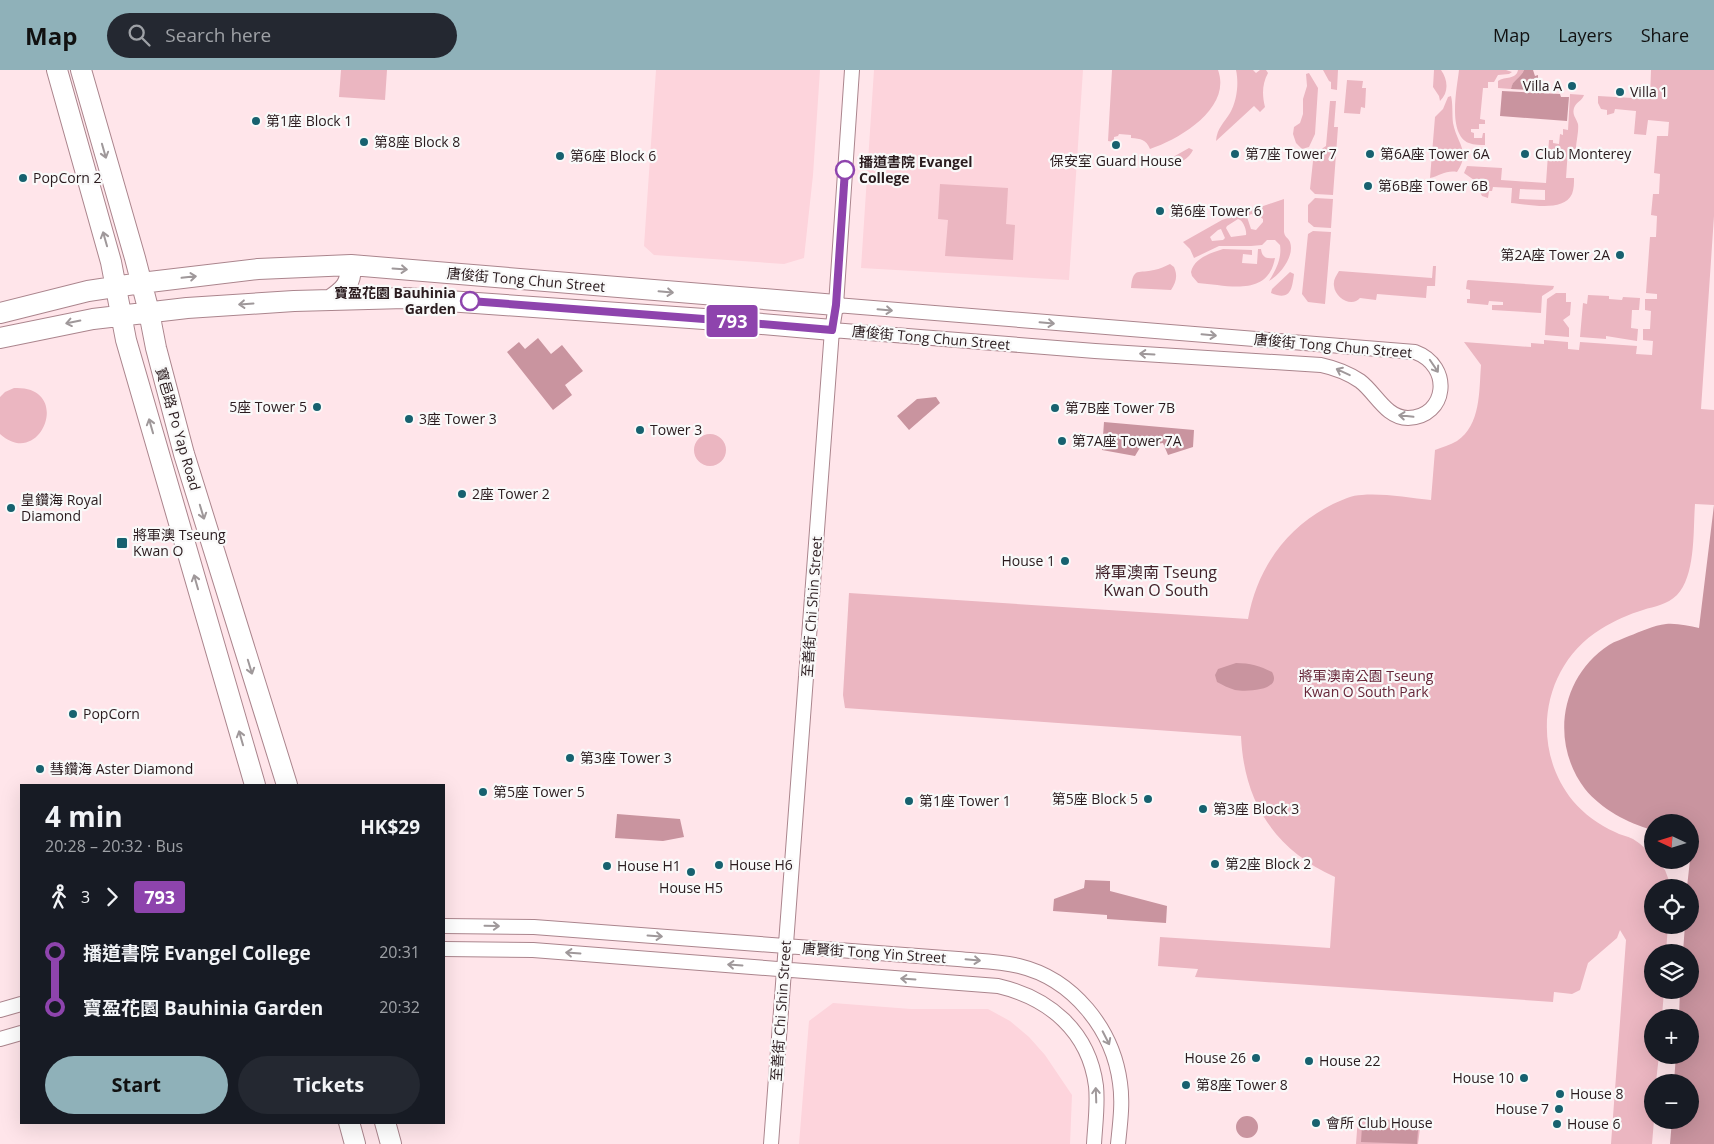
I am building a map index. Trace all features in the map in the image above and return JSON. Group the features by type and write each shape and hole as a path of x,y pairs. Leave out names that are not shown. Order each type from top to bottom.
{"street":[{"name":"寶邑路 Po Yap Road","path":"57,70 111,262 126,340 255,784"},
{"name":"寶邑路 Po Yap Road","path":"81,70 149,312 156,348 184,454 287,784"},
{"name":"至善街 Chi Shin Street","path":"771,1144 832,330 836,305 852,70"},
{"name":"唐俊街 Tong Chun Street","path":"0,313 88,291 141,283 258,270 351,265 1415,352 1423,355 1436,366 1441,383 1438,400 1426,413 1418,416 1401,417 1386,408 1360,381 1335,368 1321,365 1102,352 704,319 405,298 187,308 84,320 0,338"},
{"path":"330,300 344,290 351,276 351,265"},
{"name":"唐賢街 Tong Yin Street","path":"445,926 534,927 1018,965 1063,986 1087,1009 1106,1036 1120,1084 1121,1108 1118,1144"},
{"name":"唐賢街 Tong Yin Street","path":"445,949 533,950 998,986 1025,993 1054,1011 1069,1025 1090,1060 1094,1073 1097,1100 1094,1144"},
{"path":"0,1010 20,1004"},
{"path":"0,1039 20,1033"},
{"path":"350,1124 355,1144"},
{"path":"386,1124 391,1144"}],"shaded area":[{"path":"656,70 820,70 813,175 804,258 784,264 654,255 644,246"},
{"name":"播道書院 Evangel College","path":"874,70 1083,70 1069,280 861,268"},
{"path":"1524,70 1533,70 1535,76 1538,75 1538,81 1534,81 1534,90 1511,89 1513,83"},
{"path":"1502,91 1560,94 1561,97 1569,97 1567,121 1500,116"},
{"path":"538,338 551,354 562,345 583,371 565,385 572,395 553,410 507,352 519,342 525,349"},
{"path":"936,397 940,403 909,430 897,416 917,399"},
{"path":"1104,422 1194,430 1193,447 1168,455 1163,443 1141,446 1135,456 1102,450"},
{"path":"1714,505 1714,1144 1670,1144 1671,1129 1699,1129 1699,1074 1675,1074 1675,1064 1699,1064 1699,1009 1679,1009 1680,999 1699,999 1699,944 1684,944 1684,934 1699,934 1699,879 1688,879 1689,869 1699,869 1699,814 1644,814 1644,827 1624,819 1607,809 1591,796 1574,771 1567,752 1564,732 1571,692 1592,658 1616,641 1652,627 1679,624 1699,628"},
{"path":"1236,663 1255,665 1272,672 1274,678 1272,683 1262,689 1240,691 1217,682 1215,675 1218,669"},
{"path":"617,814 680,819 684,837 663,841 615,838"},
{"path":"1085,880 1110,881 1110,891 1167,906 1166,923 1107,919 1107,915 1053,911 1054,899 1084,888"},
{"path":"833,1003 911,1009 988,1009 1010,1021 1029,1037 1045,1055 1072,1095 1070,1144 799,1144 809,1021"},
{"path":"1247,1116 1255,1119 1258,1127 1255,1135 1247,1138 1239,1135 1236,1127 1239,1119"},
{"path":"1362,1126 1418,1130 1417,1144 1361,1142"}],"green space":[{"path":"341,70 387,70 385,100 339,97"},
{"path":"1112,70 1218,70 1220,84 1218,97 1211,109 1188,130 1150,149 1145,141 1131,138 1131,135 1119,134 1114,137 1114,142 1108,141"},
{"path":"1236,70 1253,70 1256,73 1260,70 1266,70 1268,73 1263,90 1265,107 1260,112 1254,106 1216,141 1219,129 1230,113 1236,98"},
{"path":"1323,70 1338,70 1337,90 1331,89 1331,82"},
{"path":"1434,70 1441,70 1446,82 1445,94 1440,101 1433,87"},
{"path":"1459,70 1506,70 1512,72 1498,75 1494,82 1488,82 1488,88 1483,88 1480,119 1485,120 1485,124 1479,124 1479,129 1471,129 1471,132 1474,133 1474,138 1482,138 1483,133 1485,133 1485,145 1469,143 1462,138 1458,130 1455,99"},
{"path":"1518,70 1524,70 1511,89 1498,88 1498,81 1513,77"},
{"name":"將軍澳南公園 Tseung Kwan O South Park","path":"1651,70 1714,70 1714,216 1701,409 1714,410 1714,505 1695,504 1691,564 1688,576 1677,595 1665,603 1627,616 1601,629 1581,645 1566,663 1555,685 1548,708 1547,732 1551,756 1559,780 1573,801 1598,823 1633,839 1641,845 1644,848 1644,869 1664,869 1668,879 1644,879 1644,934 1667,934 1667,944 1644,944 1644,999 1663,999 1663,1009 1644,1009 1644,1064 1658,1064 1657,1074 1644,1074 1644,1129 1653,1129 1652,1144 1611,1144 1626,940 1620,930 1617,938 1588,963 1580,990 1572,994 1554,992 1553,1002 1195,977 1198,969 1158,966 1160,937 1330,948 1335,877 1314,866 1295,852 1266,821 1248,782 1243,760 1241,736 845,708 843,695 849,593 1248,619 1258,583 1276,551 1288,537 1316,513 1340,501 1358,495 1387,495 1431,500 1435,450 1457,441 1471,426 1475,417 1479,396 1481,365 1464,342 1531,347 1531,343 1544,344 1544,340 1568,342 1568,349 1579,350 1580,342 1637,346 1636,354 1652,355 1653,341 1643,340 1643,329 1650,329 1651,311 1645,310 1645,299 1657,299 1657,294 1646,293 1650,237 1656,237 1657,216 1651,215 1653,194 1659,194 1660,174 1654,173 1657,136 1668,136 1669,122 1648,120 1646,135 1634,134 1636,111 1615,109 1614,113 1607,115 1607,110 1601,109 1598,103 1598,96 1650,99"},
{"path":"1309,73 1318,88 1315,134 1309,147 1302,149 1296,143 1293,134 1294,127 1300,123 1303,114 1303,99 1307,86 1306,74"},
{"path":"1347,80 1363,81 1362,88 1366,88 1365,108 1361,107 1360,114 1344,113"},
{"path":"1570,94 1584,95 1574,110 1578,124 1576,149 1568,149 1566,178 1574,178 1573,190 1567,200 1561,204 1535,206 1511,203 1512,188 1493,187 1492,191 1489,191 1488,198 1482,196 1474,180 1464,173 1467,166 1502,168 1501,180 1546,183 1549,140 1559,144 1560,134 1563,135 1563,129 1568,130","holes":["1520,189 1545,190 1545,200 1519,199"]},
{"path":"1451,96 1453,123 1462,148 1463,158 1457,172 1446,172 1430,178 1435,117 1443,109 1448,97"},
{"path":"1330,101 1336,101 1334,127 1338,127 1333,195 1315,194 1310,189 1313,161 1326,146"},
{"path":"1189,148 1193,150 1186,159 1178,163 1166,165 1166,161"},
{"path":"940,184 1008,188 1006,224 1015,225 1013,260 945,256 948,220 938,219"},
{"path":"1315,198 1333,199 1331,228 1314,227 1308,222 1308,205"},
{"path":"1284,199 1284,232 1291,247 1286,264 1278,274 1269,281 1280,255 1280,245 1275,240 1267,240 1262,245 1219,246 1194,258 1190,249 1183,242 1222,220","holes":["1251,214 1263,219 1263,222 1256,230 1251,229 1247,217","1238,219 1242,221 1246,235 1231,237 1226,228","1221,229 1225,238 1212,241 1210,237"]},
{"path":"1313,231 1331,232 1325,304 1308,302 1302,294 1308,234"},
{"path":"1223,249 1252,250 1252,255 1243,254 1242,263 1257,264 1258,249 1261,249 1265,257 1275,258 1271,271 1264,279 1255,284 1245,286 1233,287 1198,283 1192,276 1193,267 1204,257"},
{"path":"1170,264 1174,267 1176,276 1171,290 1131,288 1133,276 1138,272 1156,270"},
{"path":"1433,266 1436,266 1435,286 1427,286 1426,298 1377,294 1376,300 1360,298 1357,301 1349,302 1337,294 1334,286 1334,280 1339,271 1432,278"},
{"path":"1290,272 1294,274 1289,293 1282,296 1271,293 1272,289"},
{"path":"1468,280 1554,286 1553,289 1542,296 1541,313 1492,310 1492,305 1503,305 1503,302 1489,301 1488,305 1467,303 1467,299 1470,299 1470,290 1466,289"},
{"path":"1556,293 1566,293 1566,302 1571,302 1570,315 1563,320 1569,328 1569,337 1545,335 1547,299"},
{"path":"1588,295 1609,296 1609,299 1622,300 1623,297 1640,298 1639,310 1632,310 1631,328 1638,329 1637,341 1606,336 1606,339 1580,337 1583,303 1587,304"},
{"path":"14,388 32,391 43,399 47,411 45,424 38,435 28,442 15,443 0,434 0,397 5,392"},
{"path":"710,434 716,435 721,439 725,444 725,456 721,461 716,465 710,466 704,465 699,461 695,456 694,450 695,444 699,439 704,435"},
{"path":"1358,1117 1417,1122 1417,1128 1420,1128 1418,1144 1356,1144"}],"bus line":[{"name":"793","path":"470,301 832,330 836,305 845,170"}],"place":[{"name":"Villa A","path":"1572,86"},
{"name":"Villa 1","path":"1620,92"},
{"name":"第1座 Block 1","path":"256,121"},
{"name":"第8座 Block 8","path":"364,142"},
{"name":"保安室 Guard House","path":"1116,145"},
{"name":"第7座 Tower 7","path":"1235,154"},
{"name":"第6A座 Tower 6A","path":"1370,154"},
{"name":"Club Monterey","path":"1525,154"},
{"name":"第6座 Block 6","path":"560,156"},
{"name":"播道書院 Evangel College","path":"845,170"},
{"name":"PopCorn 2","path":"23,178"},
{"name":"第6B座 Tower 6B","path":"1368,186"},
{"name":"第6座 Tower 6","path":"1160,211"},
{"name":"第2A座 Tower 2A","path":"1620,255"},
{"name":"寶盈花園 Bauhinia Garden","path":"470,301"},
{"name":"5座 Tower 5","path":"317,407"},
{"name":"第7B座 Tower 7B","path":"1055,408"},
{"name":"3座 Tower 3","path":"409,419"},
{"name":"Tower 3","path":"640,430"},
{"name":"第7A座 Tower 7A","path":"1062,441"},
{"name":"2座 Tower 2","path":"462,494"},
{"name":"皇鑽海 Royal Diamond","path":"11,508"},
{"name":"將軍澳 Tseung Kwan O","path":"122,543"},
{"name":"House 1","path":"1065,561"},
{"name":"PopCorn","path":"73,714"},
{"name":"第3座 Tower 3","path":"570,758"},
{"name":"彗鑽海 Aster Diamond","path":"40,769"},
{"name":"第5座 Tower 5","path":"483,792"},
{"name":"第5座 Block 5","path":"1148,799"},
{"name":"第1座 Tower 1","path":"909,801"},
{"name":"第3座 Block 3","path":"1203,809"},
{"name":"第2座 Block 2","path":"1215,864"},
{"name":"House H6","path":"719,865"},
{"name":"House H1","path":"607,866"},
{"name":"House H5","path":"691,872"},
{"name":"House 26","path":"1256,1058"},
{"name":"House 22","path":"1309,1061"},
{"name":"House 10","path":"1524,1078"},
{"name":"第8座 Tower 8","path":"1186,1085"},
{"name":"House 8","path":"1560,1094"},
{"name":"House 7","path":"1559,1109"},
{"name":"會所 Club House","path":"1316,1123"},
{"name":"House 6","path":"1557,1124"}],"district":[{"name":"將軍澳南 Tseung Kwan O South","path":"1156,581"}]}
